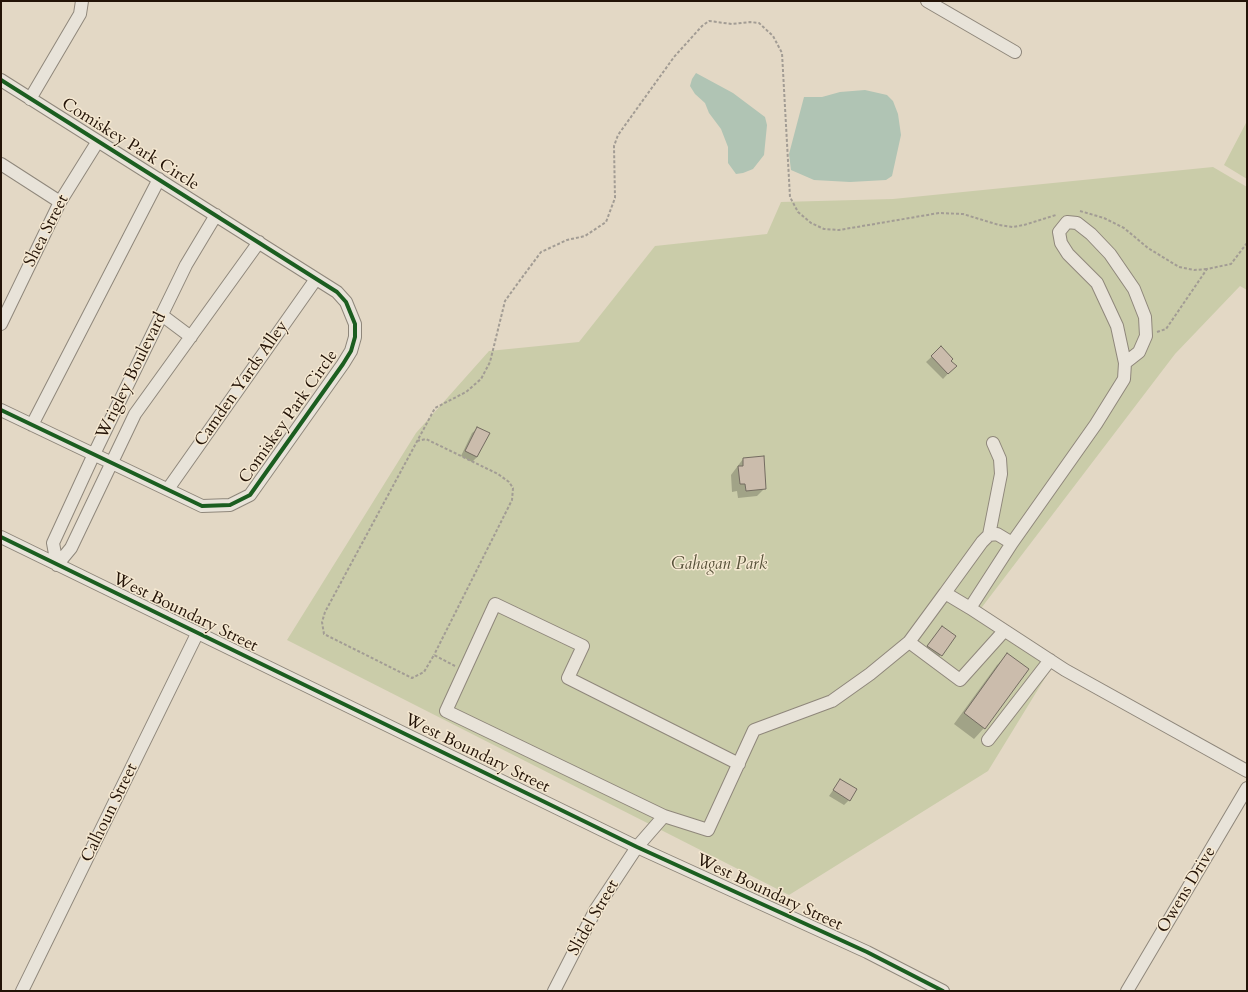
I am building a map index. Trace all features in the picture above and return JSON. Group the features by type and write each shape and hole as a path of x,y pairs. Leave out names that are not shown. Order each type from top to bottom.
{"street":[{"path":"30,98 80,14 82,1"},
{"path":"927,1 1015,52"},
{"name":"Comiskey Park Circle","path":"1,80 337,292 346,302 355,324 355,337 351,351 343,364 250,495 230,505 202,506 1,410"},
{"name":"Shea Street","path":"1,324 60,202 98,141"},
{"path":"1,164 60,202"},
{"path":"32,425 159,179"},
{"name":"Wrigley Boulevard","path":"57,565 53,543 94,454 186,265 216,215"},
{"path":"970,608 1012,543 1096,424 1124,379 1125,363 1117,326 1097,283 1068,254 1061,243 1058,232 1067,222 1077,223 1110,254 1134,289 1145,317 1146,336 1140,352 1125,363"},
{"name":"Wrigley Boulevard","path":"57,565 71,548 135,414 258,242"},
{"name":"Camden Yards Alley","path":"168,490 316,279"},
{"path":"162,316 191,337"},
{"path":"739,764 568,678 583,646 496,604 446,711 664,816 708,830 739,764 754,730 832,701 870,674 909,642 946,594 982,542 989,535 1001,474 1000,459 993,443"},
{"path":"989,535 997,534 1012,543"},
{"name":"West Boundary Street","path":"1,537 197,634 637,847 866,952 922,986 943,991"},
{"path":"946,594 1050,660 1247,771"},
{"path":"909,642 960,680 1004,631"},
{"name":"Calhoun Street","path":"22,991 197,634"},
{"path":"988,740 1050,660"},
{"name":"Owens Drive","path":"1127,991 1247,788"},
{"name":"Slidel Street","path":"554,991 596,908 637,847 664,816"}],"path":[{"path":"417,441 426,439 498,474 509,482 514,488 512,500 434,654 424,672 412,678 324,634 322,629 325,612 417,441 435,408 466,392 481,379 490,362 505,301 541,252 568,240 585,236 606,222 615,198 614,146 618,135 688,40 709,21 732,24 750,22 759,23 773,36 782,53 790,198 798,212 811,223 824,229 839,230 945,213 963,214 999,225 1012,227 1062,214"},
{"path":"1076,212 1084,211 1104,218 1124,228 1148,248 1179,267 1194,270 1231,264 1247,243"},
{"path":"1146,336 1166,329 1207,269"},
{"path":"434,654 464,671"}],"green space":[{"path":"1247,121 1247,179 1224,165"},
{"name":"Gahagan Park","path":"1213,167 1247,187 1247,290 1240,286 1175,354 979,611 1056,660 988,771 789,895 287,640 416,433 489,351 579,342 655,246 767,234 781,202 893,199"}],"shaded area":[{"path":"696,73 733,93 765,117 767,125 764,155 753,169 736,174 728,163 728,147 721,129 709,113 705,103 695,94 690,86"},
{"path":"865,90 887,95 893,101 898,114 901,135 892,176 886,180 850,182 814,180 791,170 789,154 804,97 822,97 840,92"}],"building":[{"path":"941,346 953,359 951,361 957,366 948,374 931,356"},
{"path":"477,427 490,433 477,457 465,451"},
{"path":"764,456 766,489 746,491 745,484 740,484 738,466 743,466 743,458"},
{"path":"942,626 956,636 942,656 927,646"},
{"path":"1007,653 1029,669 985,729 964,713"},
{"path":"840,779 857,789 850,801 833,790"}],"cycle path":[{"path":"1,80 337,292 346,302 355,324 355,337 351,351 343,364 250,495 230,505 202,506 1,410"},
{"path":"1,537 637,847 867,952 943,991"}]}
